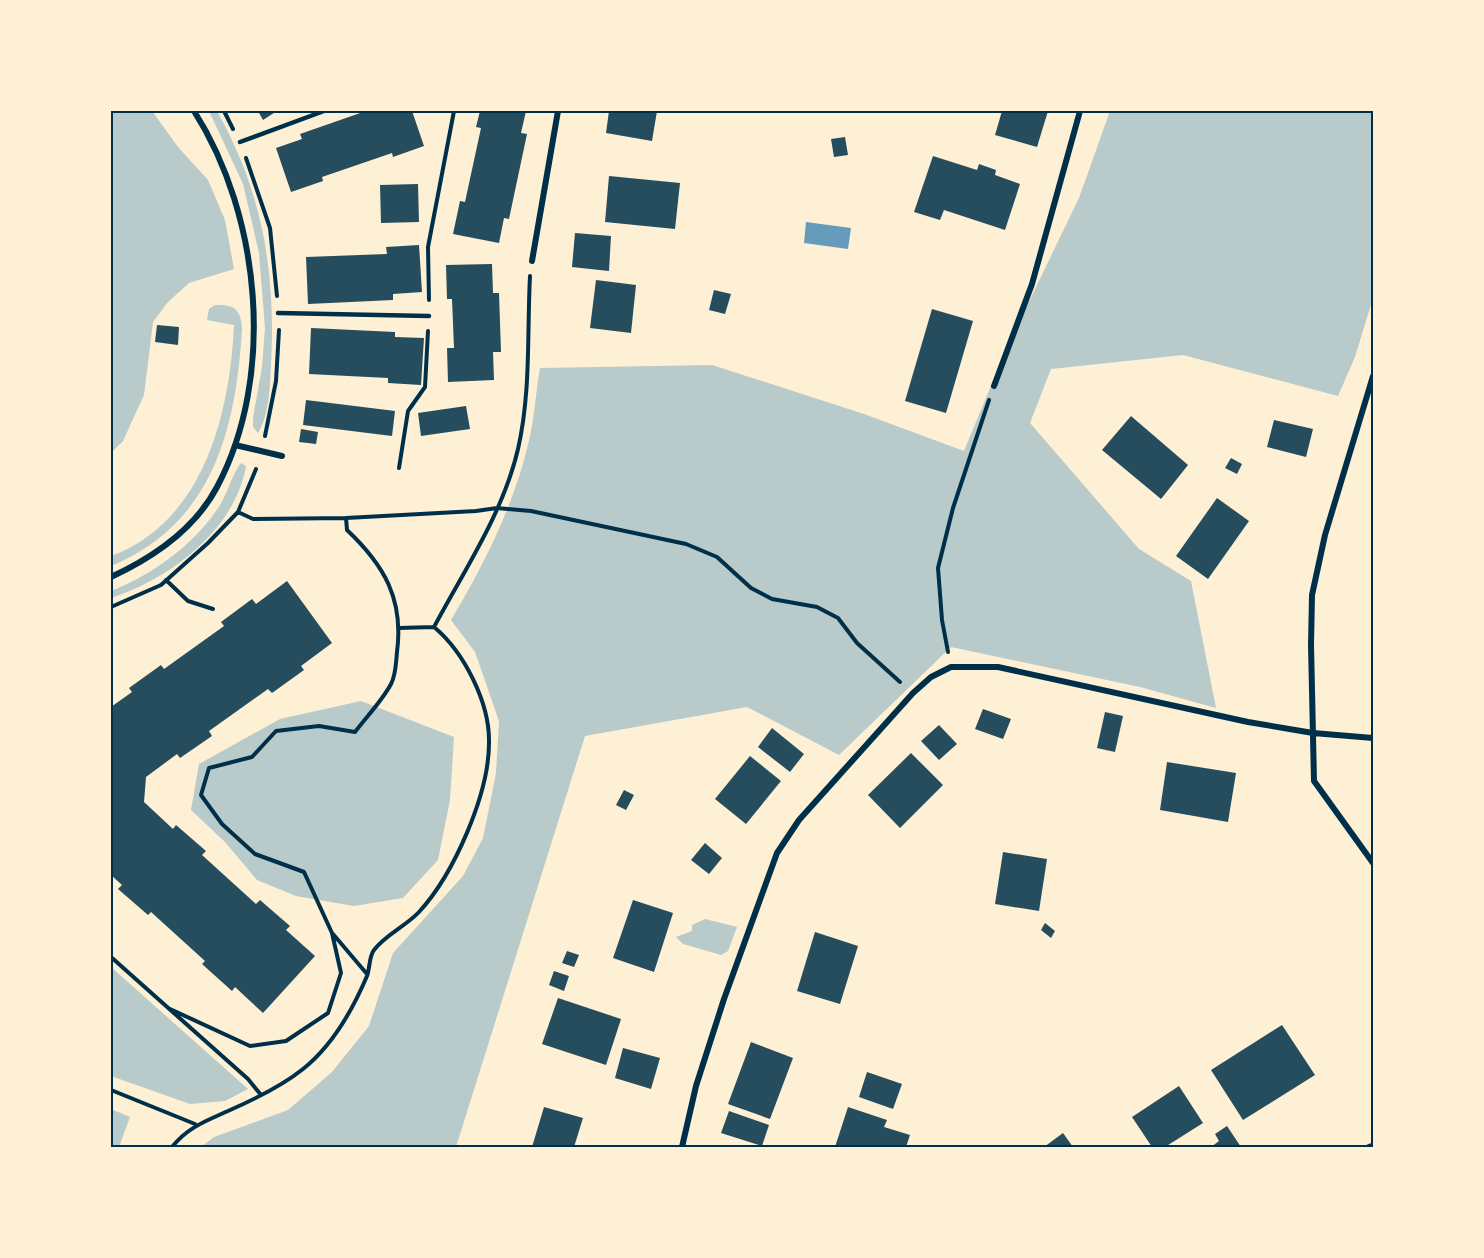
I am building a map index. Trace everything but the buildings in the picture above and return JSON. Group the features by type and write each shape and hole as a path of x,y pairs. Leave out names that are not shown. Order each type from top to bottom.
{"street":[{"path":"111,577 146,561 187,526 217,489 235,445 246,402 254,293 241,220 224,171 194,111"},
{"path":"532,261 558,111"},
{"path":"993,386 1032,284 1080,111"},
{"path":"1373,376 1325,535 1312,595 1314,781 1373,863"},
{"path":"235,445 282,456"},
{"path":"682,1147 696,1086 752,915 777,853 799,820 913,693 931,677 951,667 998,667 1248,722 1313,733 1373,738"}],"lane":[{"path":"240,142 324,111"},
{"path":"278,313 429,316"}],"path":[{"path":"399,468 408,411 425,387 429,316 428,247 454,111"},
{"path":"434,627 483,541 512,470 523,420 530,351 528,304 532,261"},
{"path":"951,667 942,621 938,568 953,508 993,386"},
{"path":"238,512 253,519 346,518 476,512 497,508 531,511 686,544 717,557 751,588 765,595 817,607 838,618 857,643 913,693"},
{"path":"170,1009 250,1046 286,1041 328,1013 341,973 332,933 304,873 255,854 222,824 201,795 209,768 252,757 276,731 319,726 355,732 392,682 399,628 390,586 372,554 347,531 346,518"},
{"path":"166,580 188,601 213,609"},
{"path":"172,1147 195,1124 261,1095 303,1069 328,1043 346,1017 368,975 373,951 419,912 441,881 461,845 488,769 489,740 484,709 468,672 449,639 434,627 399,628"},
{"path":"332,933 368,975"},
{"path":"111,957 248,1079 261,1095"},
{"path":"111,1090 195,1124"}],"shaded area":[{"path":"111,111 152,111 178,147 208,180 225,220 234,269 189,283 168,302 153,322 144,395 123,441 111,453"},
{"path":"209,111 217,111 246,172 256,203 268,266 272,332 270,383 267,410 258,433 253,427 253,418 262,367 265,328 259,253 243,184"},
{"path":"1110,111 1373,111 1373,298 1355,357 1338,396 1183,355 1051,369 1030,423 1139,549 1191,581 1216,708 1140,687 951,647 839,755 747,707 585,736 456,1147 201,1147 214,1137 288,1110 332,1072 369,1026 393,953 463,876 483,838 496,773 499,721 475,652 451,620 487,554 517,484 530,436 540,368 712,365 864,414 964,451 1007,347 1079,198"},
{"path":"215,305 235,309 240,317 242,329 233,402 225,437 213,469 196,499 174,525 146,548 111,566 111,556 143,540 169,518 190,491 206,461 218,428 226,393 234,325 207,320 209,309"},
{"path":"241,463 246,466 239,489 229,511 214,531 177,565 111,598 111,591 158,567 186,545 220,505"},
{"path":"361,701 454,737 450,800 438,860 403,898 354,906 296,896 257,880 225,842 191,810 199,764 280,719"},
{"path":"705,919 737,927 728,951 721,955 683,944 676,937 692,931 692,925"},
{"path":"111,967 248,1089 225,1101 190,1104 111,1076"},
{"path":"111,1109 130,1117 119,1147 111,1147"}],"water":[{"path":"806,222 851,228 848,249 804,243"}]}
